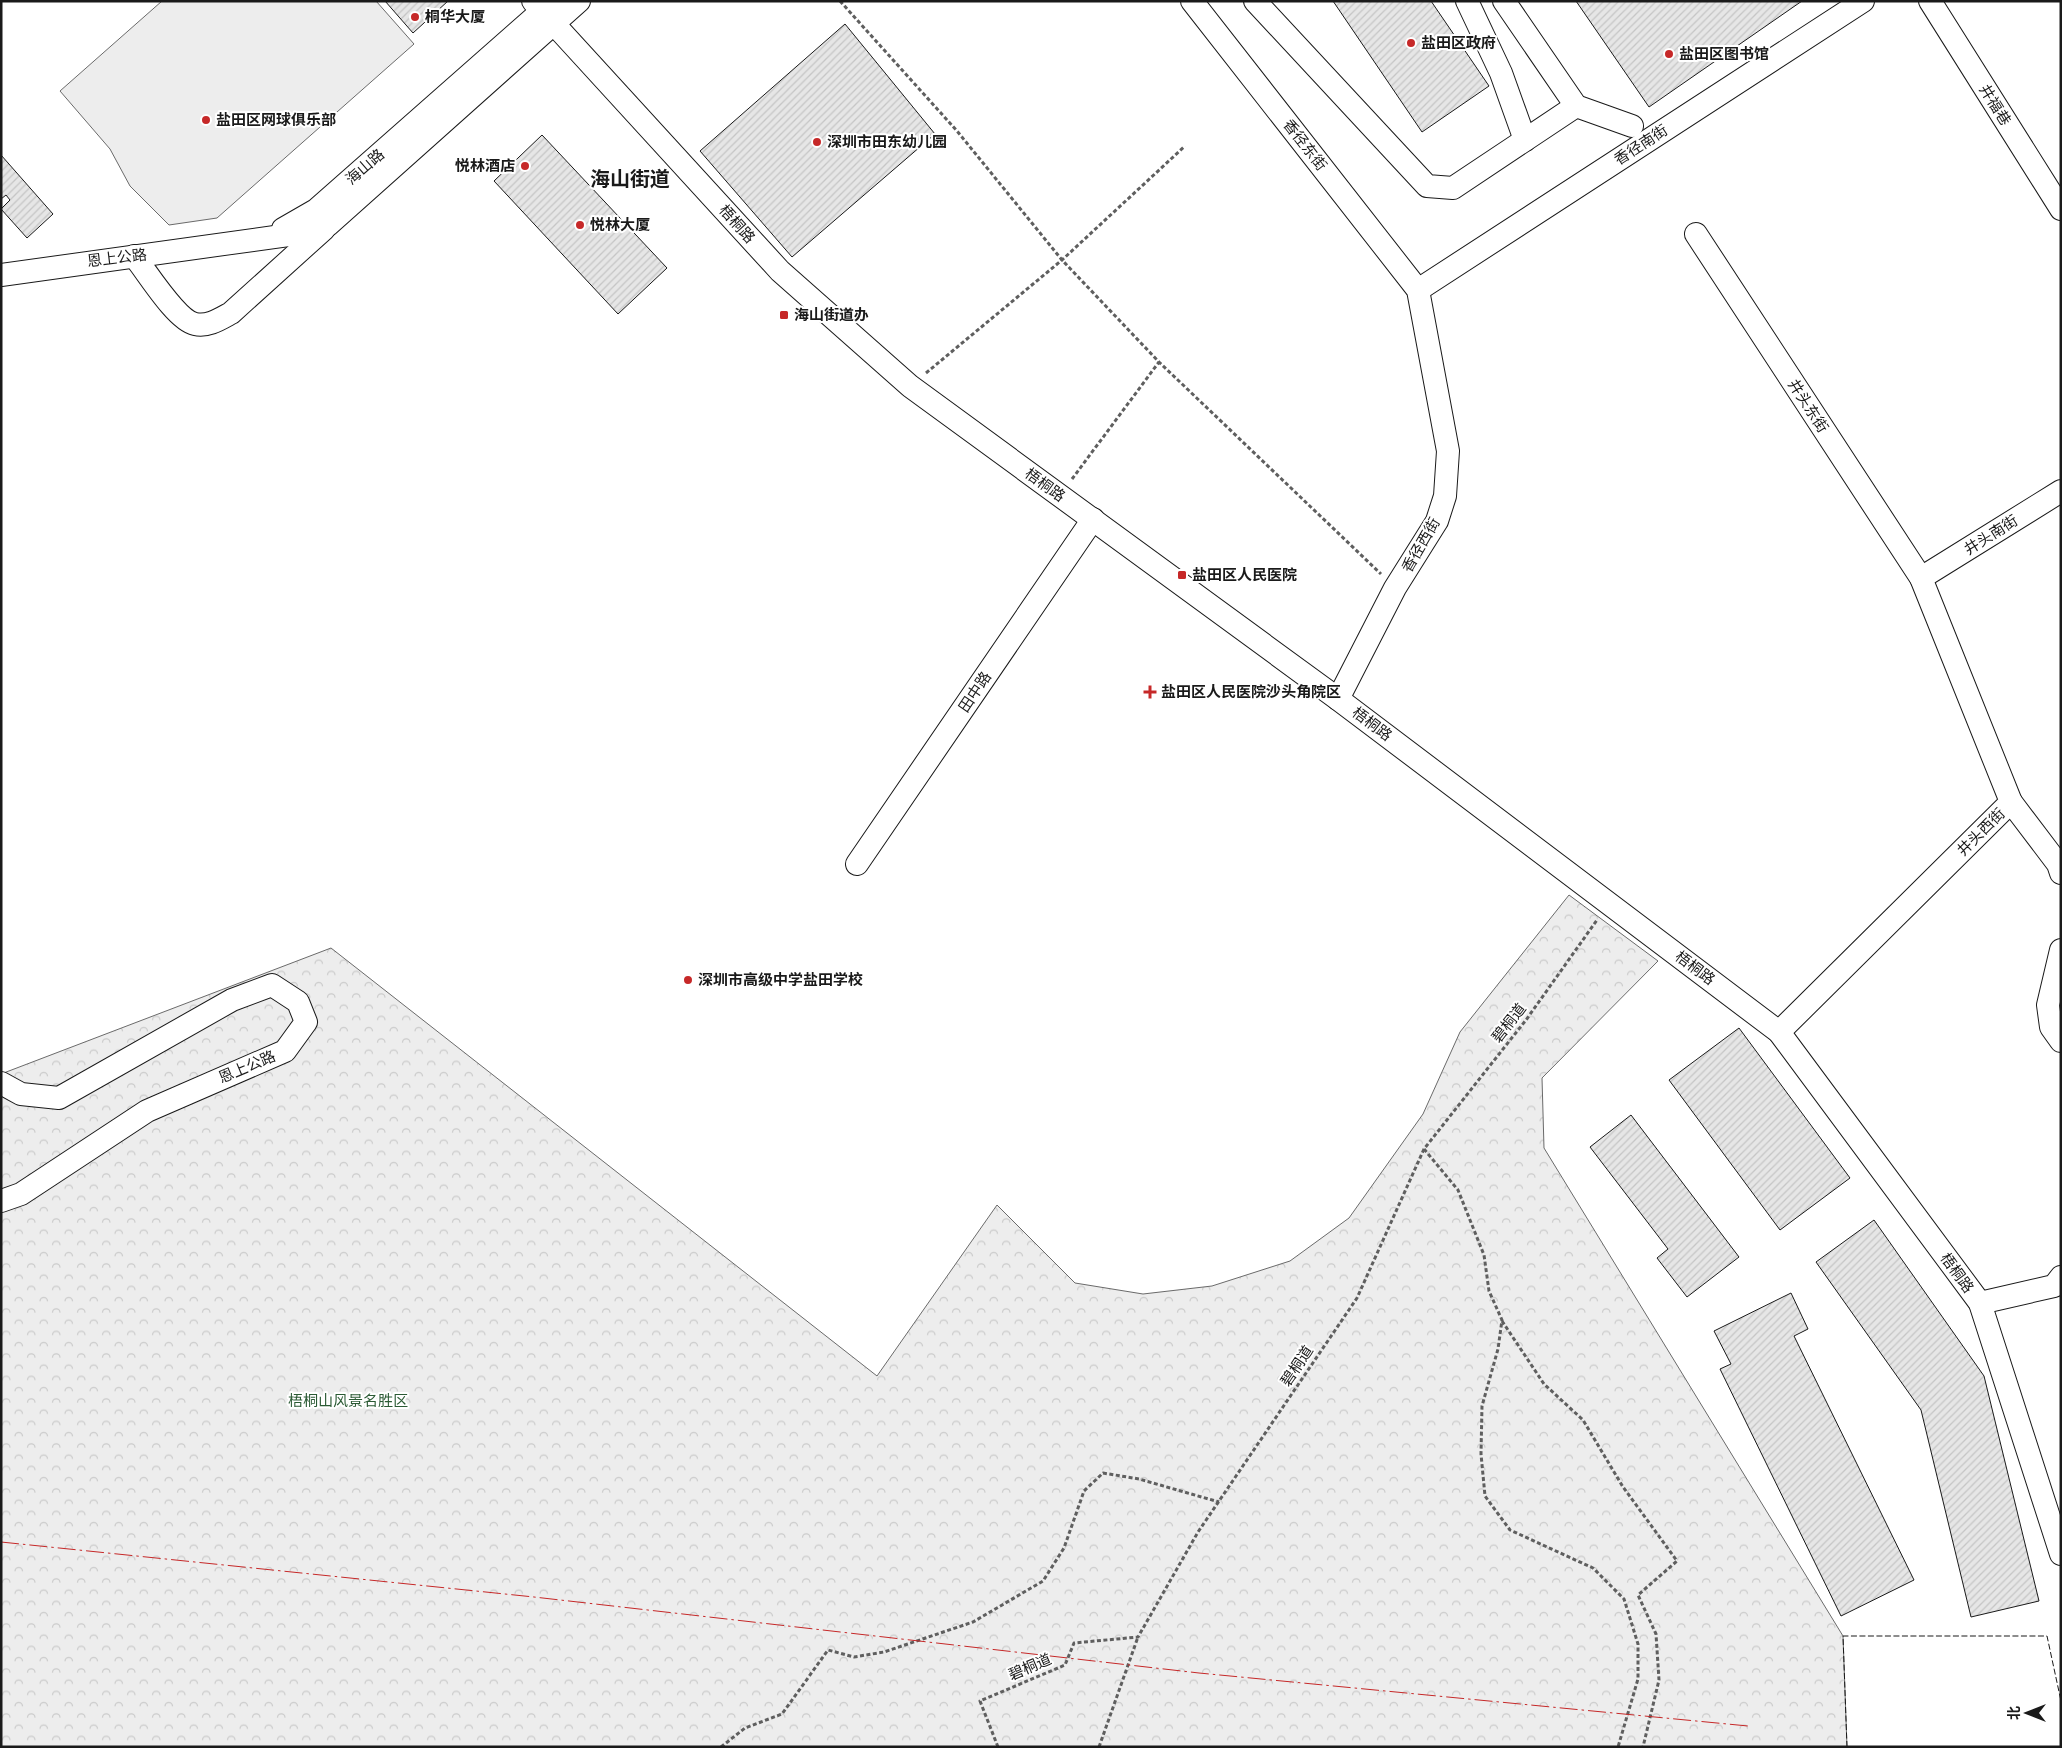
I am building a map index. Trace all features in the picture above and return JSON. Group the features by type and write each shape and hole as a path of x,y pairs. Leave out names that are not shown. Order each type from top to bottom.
{"street":[{"name":"海山路","path":"234,243 280,230 304,219 545,9 579,1"},
{"name":"香径东街","path":"1192,1 1418,290"},
{"path":"1256,1 1427,186 1453,188 1576,106"},
{"path":"1468,1 1501,73 1525,140"},
{"path":"1504,1 1576,106 1632,126"},
{"name":"香径南街","path":"1418,290 1863,1"},
{"name":"井福巷","path":"1930,1 2061,209"},
{"name":"海山路","path":"134,256 179,314 195,324 204,325 214,322 231,313 328,225 545,9"},
{"name":"梧桐路","path":"545,9 780,271 910,386 1338,698 1779,1032 1980,1303 2061,1554"},
{"name":"海山路","path":"234,243 303,233 328,225"},
{"name":"井头东街","path":"1696,234 1921,578"},
{"name":"恩上公路","path":"1,275 234,243"},
{"name":"香径西街","path":"1338,698 1395,588 1437,521 1445,496 1448,451 1418,290"},
{"name":"井头南街","path":"1921,578 2061,491"},
{"name":"田中路","path":"857,864 1092,519"},
{"name":"井头西街","path":"1779,1032 2011,802 1921,578"},
{"path":"2011,802 2058,864 2061,873"},
{"path":"2061,950 2048,1005 2050,1027 2061,1041"},
{"name":"恩上公路","path":"1,1083 21,1094 59,1098 232,1000 272,985 298,1002 306,1022 285,1051 147,1111 21,1194 1,1201"},
{"path":"1980,1303 2054,1286 2061,1277"}],"path":[{"path":"840,1 957,131 1062,260 1159,362 1395,588"},
{"path":"910,386 1062,260 1185,146"},
{"path":"1060,495 1159,362"},
{"name":"碧桐道","path":"998,1747 980,1701 1066,1665 1074,1643 1138,1637 1198,1532 1357,1298 1424,1149 1526,1020 1599,917"},
{"path":"1424,1149 1458,1190 1484,1254 1490,1291 1502,1320 1544,1384 1583,1420 1623,1487 1677,1561 1638,1595 1656,1634 1658,1680 1643,1747"},
{"path":"1502,1320 1498,1349 1482,1406 1480,1454 1485,1496 1510,1530 1592,1568 1624,1599 1638,1644 1638,1679 1618,1747"},
{"path":"721,1747 744,1728 782,1714 828,1650 854,1657 884,1652 973,1622 1043,1582 1064,1548 1084,1491 1103,1473 1140,1479 1219,1502"},
{"path":"1099,1747 1138,1637"}],"green space":[{"name":"梧桐山风景名胜区","path":"1569,895 1658,961 1542,1078 1544,1148 1843,1636 1847,1747 1,1747 1,1074 331,948 877,1376 997,1205 1075,1283 1143,1294 1212,1286 1290,1261 1349,1218 1423,1114 1460,1032"}],"shaded area":[{"name":"盐田区网球俱乐部","path":"162,1 376,1 414,44 217,218 169,225 130,186 110,149 60,91"}],"building":[{"name":"桐华大厦","path":"385,1 448,1 413,33"},
{"name":"盐田区政府","path":"1333,1 1431,1 1489,86 1422,132"},
{"name":"盐田区图书馆","path":"1576,1 1802,1 1649,107"},
{"name":"深圳市田东幼儿园","path":"845,24 935,134 792,257 700,151"},
{"name":"悦林大厦","path":"542,135 667,268 618,314 494,181"},
{"path":"1,155 53,214 27,238 1,209 10,200 6,195 1,199"},
{"path":"1739,1028 1850,1178 1780,1230 1669,1080"},
{"path":"1631,1115 1739,1257 1687,1297 1657,1258 1668,1249 1590,1147"},
{"path":"1874,1220 1984,1376 2039,1601 1971,1617 1921,1410 1816,1262"},
{"path":"1791,1293 1808,1329 1794,1336 1914,1580 1841,1616 1720,1369 1731,1364 1714,1331"}],"fence":[{"path":"1847,1747 1843,1636 2047,1636 2061,1701"}],"power":[{"path":"1,1542 534,1597 1199,1673 1748,1726"}],"place":[{"name":"桐华大厦","path":"415,17"},
{"name":"盐田区政府","path":"1411,43"},
{"name":"盐田区图书馆","path":"1669,54"},
{"name":"盐田区网球俱乐部","path":"206,120"},
{"name":"深圳市田东幼儿园","path":"817,142"},
{"name":"悦林酒店","path":"525,166"},
{"name":"悦林大厦","path":"580,225"},
{"name":"海山街道办","path":"784,315"},
{"name":"盐田区人民医院","path":"1182,575"},
{"name":"盐田区人民医院沙头角院区","path":"1150,692"},
{"name":"深圳市高级中学盐田学校","path":"688,980"}],"district":[{"name":"海山街道","path":"630,179"}]}
